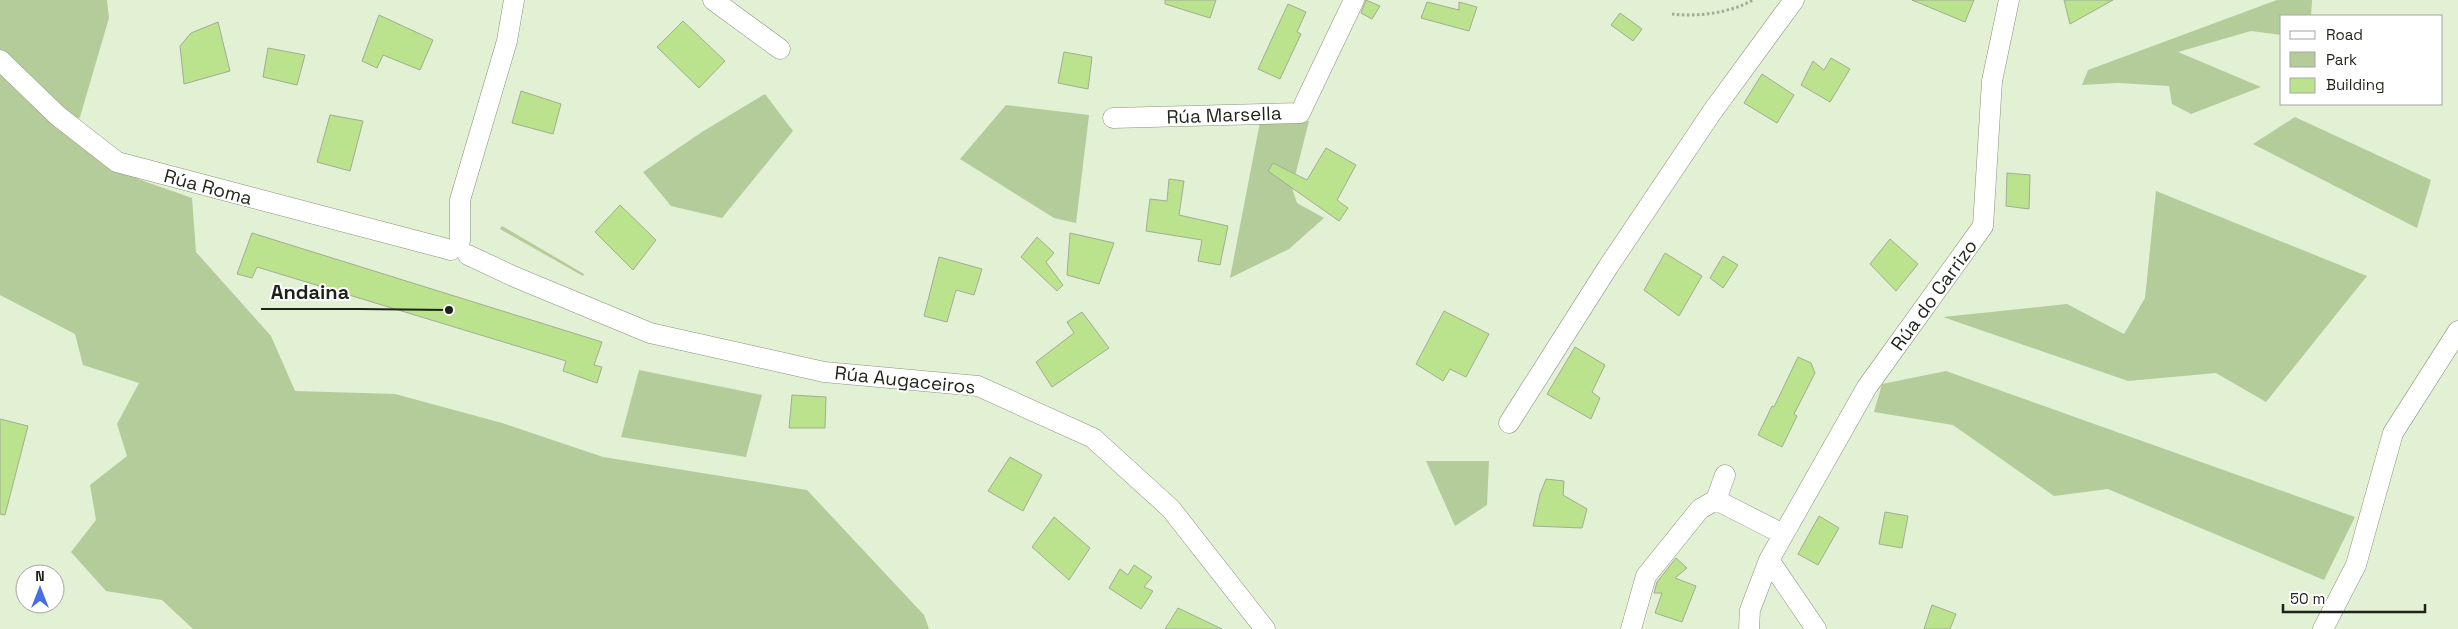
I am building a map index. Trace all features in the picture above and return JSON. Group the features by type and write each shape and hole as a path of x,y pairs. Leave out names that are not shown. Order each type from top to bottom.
{"street":[{"path":"460,248 460,200 507,40 514,0"},
{"path":"713,0 780,49"},
{"name":"Rúa Marsella","path":"1113,118 1300,113 1354,0"},
{"path":"1509,423 1608,267 1706,120 1794,0"},
{"name":"Rúa do Carrizo","path":"1749,629 1750,610 1769,560 1867,387 1983,226 1992,81 2009,0"},
{"name":"Rúa Roma","path":"0,60 58,116 117,162 460,248"},
{"name":"Rúa Augaceiros","path":"460,248 515,277 650,333 824,372 978,386 1093,438 1171,509 1265,629"},
{"path":"2323,629 2356,565 2393,433 2458,331"},
{"path":"1631,629 1646,576 1700,509 1716,500 1725,476"},
{"path":"1716,500 1783,534"},
{"path":"1769,560 1816,629"}],"path":[{"path":"1672,14 1690,16 1741,6 1753,0"}],"green space":[{"path":"0,0 107,0 109,18 80,117 75,121 138,179 192,198 196,252 271,336 295,391 395,394 502,423 603,457 807,490 924,615 929,629 193,629 162,600 106,591 71,552 96,520 90,485 127,456 117,424 139,383 83,365 75,334 0,295"},
{"path":"2277,0 2312,0 2311,15 2280,15 2280,35 2251,31 2178,52 2261,87 2191,114 2172,104 2169,86 2118,83 2082,85 2088,70"},
{"path":"765,94 793,131 722,218 671,206 643,172 702,132"},
{"path":"1006,105 1089,115 1076,223 1054,218 960,159"},
{"path":"2295,117 2431,180 2417,228 2253,144"},
{"path":"1309,121 1292,188 1297,203 1324,218 1289,249 1230,278 1260,122"},
{"path":"2156,191 2367,276 2266,402 2216,373 2128,381 1943,317 2067,304 2124,334 2145,298"},
{"path":"502,226 584,274 583,276 500,229"},
{"path":"639,370 762,395 746,457 621,437"},
{"path":"1946,371 2355,517 2324,580 2108,489 2054,496 1953,425 1874,412 1882,384"},
{"path":"1426,461 1489,461 1487,505 1455,526"}],"building":[{"path":"1165,0 1216,0 1210,18 1165,4"},
{"path":"1366,0 1380,6 1372,19 1361,13"},
{"path":"1912,0 1974,0 1965,22"},
{"path":"2064,0 2113,0 2070,24"},
{"path":"1427,2 1459,10 1459,2 1477,7 1469,31 1421,18"},
{"path":"1288,4 1306,12 1297,32 1301,34 1280,79 1258,69"},
{"path":"1620,13 1642,29 1633,41 1611,25"},
{"path":"379,15 433,40 420,70 383,55 377,68 362,61"},
{"path":"683,21 725,61 699,88 657,47"},
{"path":"218,22 230,71 184,84 180,46 191,33"},
{"path":"268,48 305,55 297,85 263,77"},
{"path":"1064,52 1092,57 1088,89 1058,83"},
{"path":"1831,58 1850,69 1830,102 1801,85 1813,61 1824,70"},
{"path":"1762,74 1794,95 1777,123 1744,103"},
{"path":"521,91 561,104 553,134 512,123"},
{"path":"330,115 363,121 350,171 317,162"},
{"path":"1326,148 1356,165 1337,200 1348,208 1339,221 1268,171 1273,163 1307,180"},
{"path":"2007,173 2030,175 2029,209 2006,206"},
{"path":"1169,179 1184,181 1179,215 1228,226 1220,265 1198,261 1202,240 1146,231 1150,199 1167,201"},
{"path":"620,205 656,240 633,270 595,232"},
{"path":"252,233 602,342 594,365 602,367 597,383 563,371 566,361 257,267 252,278 237,274"},
{"path":"1070,233 1114,243 1099,284 1067,275"},
{"path":"1037,237 1054,253 1046,262 1063,285 1057,291 1021,257"},
{"path":"1890,239 1918,264 1896,291 1870,264"},
{"path":"1665,253 1702,276 1679,316 1644,290"},
{"path":"1723,256 1738,265 1723,288 1710,278"},
{"path":"939,257 982,269 974,295 956,290 947,322 924,316"},
{"path":"1444,311 1489,334 1466,377 1450,369 1443,381 1416,364"},
{"path":"1082,312 1109,348 1052,387 1036,362 1074,333 1067,322"},
{"path":"1575,347 1605,365 1592,392 1600,398 1591,419 1547,394"},
{"path":"1798,357 1811,363 1815,373 1794,414 1797,416 1782,447 1758,435"},
{"path":"792,395 826,397 825,428 789,428"},
{"path":"0,419 28,426 5,515 0,514"},
{"path":"1010,457 1042,475 1023,511 988,491"},
{"path":"1546,479 1564,481 1563,495 1587,509 1582,528 1533,526 1540,494"},
{"path":"1885,512 1908,516 1902,548 1879,544"},
{"path":"1819,516 1839,528 1818,565 1798,554"},
{"path":"1054,517 1090,548 1069,580 1032,547"},
{"path":"1676,558 1687,568 1675,578 1696,586 1682,622 1655,613 1662,593 1654,593 1657,582"},
{"path":"1134,565 1152,577 1144,587 1153,591 1141,609 1109,588 1120,569 1128,575"},
{"path":"1932,605 1956,614 1950,629 1924,629"},
{"path":"1178,608 1222,629 1165,629"}],"place":[{"name":"Andaina","path":"449,310"}]}
